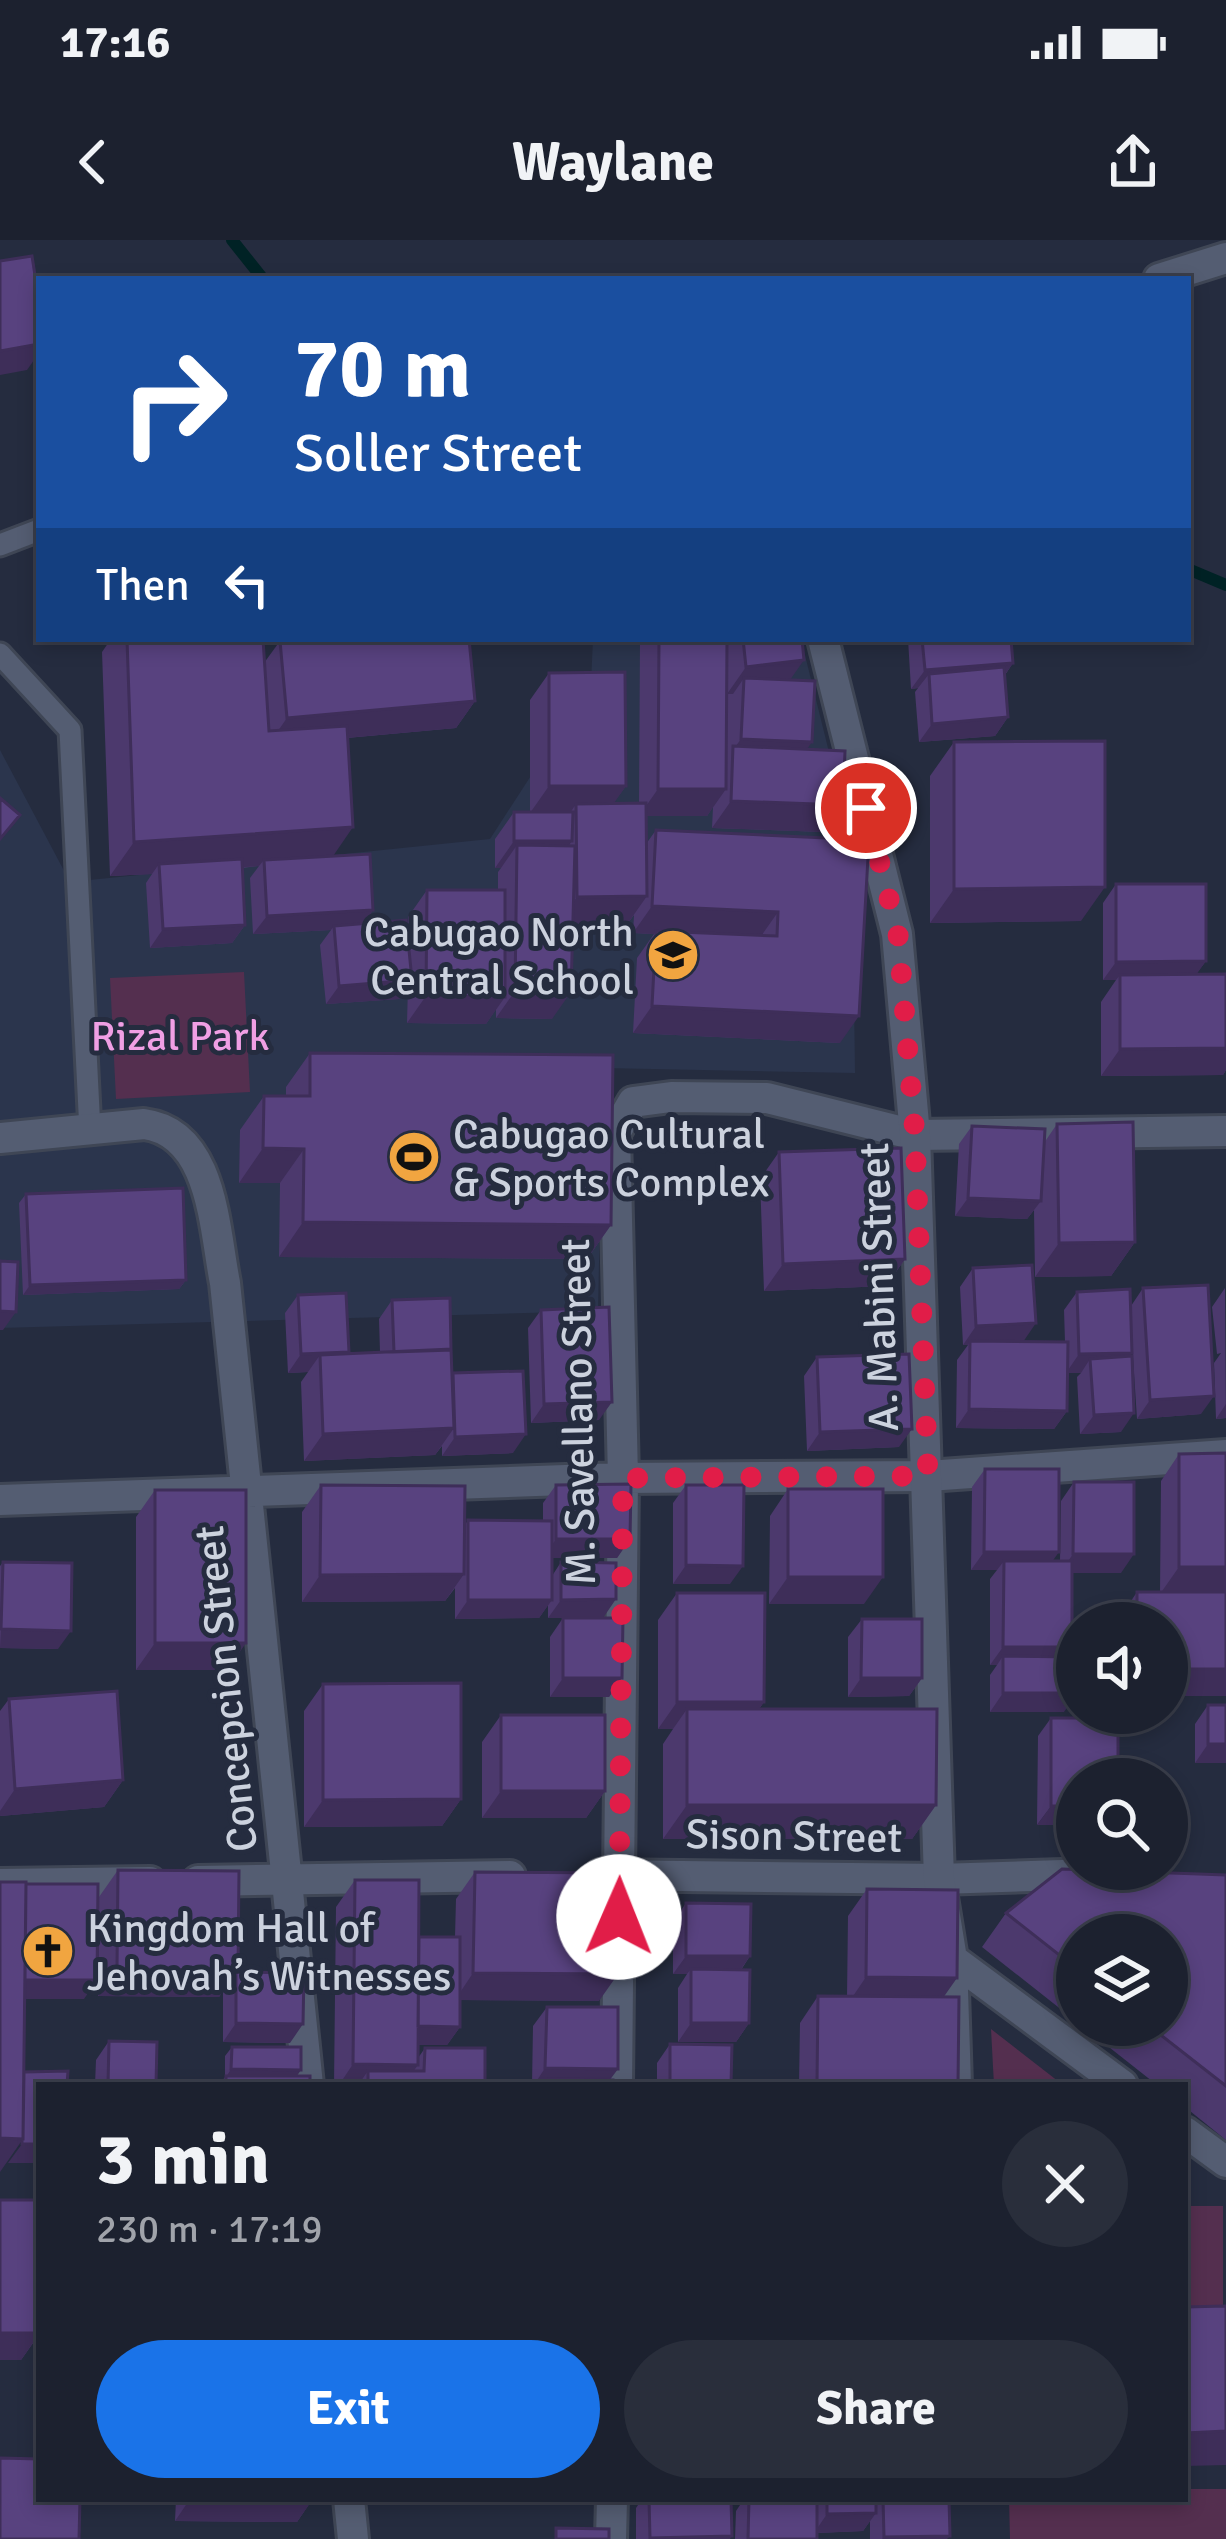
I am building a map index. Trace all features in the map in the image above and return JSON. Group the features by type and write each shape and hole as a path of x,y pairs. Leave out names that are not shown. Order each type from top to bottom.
{"street":[{"path":"1170,276 1226,260 1225,240"},
{"name":"A. Mabini Street","path":"824,642 898,934 915,1135 939,1880 952,1959 956,2082"},
{"name":"M. Savellano Street","path":"617,2082 623,1478 615,1133 633,1102 671,1097 767,1098 915,1135"},
{"name":"Concepcion Street","path":"0,1138 144,1124 165,1127 178,1136 200,1167 225,1283 308,2082"},
{"path":"915,1135 1226,1131"},
{"path":"0,1500 623,1478 928,1476 1226,1455"},
{"name":"Sison Street","path":"0,1884 620,1874 1056,1878"},
{"path":"952,1959 1118,2082"},
{"path":"1188,2134 1226,2162"},
{"path":"349,2502 353,2539"},
{"path":"611,2539 612,2502"}],"lane":[{"path":"0,545 36,531"},
{"path":"0,654 70,730 90,1131"}],"shaded area":[{"path":"593,642 802,642 852,845 855,1073 603,1068 598,1311 0,1328 0,750 70,882 490,839 591,683"}],"green space":[{"name":"Rizal Park","path":"244,972 250,1092 116,1099 110,978"},
{"path":"991,2029 1059,2082 994,2082"},
{"path":"1188,2206 1223,2206 1223,2317 1188,2317"},
{"path":"1188,2489 1226,2489 1226,2539 1010,2539 1009,2502 1188,2502"}],"building":[{"path":"32,256 36,345 0,351 0,261"},
{"path":"127,642 263,642 269,731 347,726 353,827 134,842"},
{"path":"280,642 469,642 475,701 287,718"},
{"path":"659,642 727,642 726,789 658,789"},
{"path":"743,642 802,642 804,660 746,667"},
{"path":"922,642 1011,642 1013,663 925,670"},
{"path":"1004,667 1008,717 932,724 929,674"},
{"path":"625,672 626,786 549,786 549,673"},
{"path":"744,678 815,681 812,742 741,739"},
{"path":"1105,741 1105,887 954,889 954,742"},
{"path":"733,746 845,751 843,805 731,801"},
{"path":"0,798 20,815 0,839"},
{"path":"646,803 647,896 577,897 576,804"},
{"path":"514,812 573,812 572,841 514,841"},
{"path":"656,830 869,840 859,1016 652,1006 656,931 777,936 778,912 652,906"},
{"path":"517,845 575,846 571,992 515,991"},
{"path":"370,854 373,910 267,916 264,860"},
{"path":"242,859 245,925 163,929 159,864"},
{"path":"1116,884 1206,884 1206,961 1116,962"},
{"path":"427,890 505,890 505,997 426,996"},
{"path":"406,920 412,980 339,986 334,926"},
{"path":"1226,974 1226,1048 1120,1049 1120,975"},
{"name":"Cabugao Cultural & Sports Complex","path":"310,1053 613,1055 611,1225 303,1222 304,1149 263,1148 264,1096 310,1096"},
{"path":"1133,1122 1135,1242 1059,1243 1057,1124"},
{"path":"972,1126 1045,1129 1041,1201 968,1198"},
{"path":"901,1148 905,1259 783,1264 779,1152"},
{"path":"183,1188 186,1280 30,1285 26,1194"},
{"path":"0,1261 18,1262 16,1312 0,1311"},
{"path":"1032,1265 1036,1323 976,1326 973,1268"},
{"path":"1208,1285 1214,1396 1150,1400 1143,1288"},
{"path":"1130,1289 1132,1353 1079,1354 1077,1292"},
{"path":"346,1293 349,1352 301,1354 298,1295"},
{"path":"450,1298 451,1350 394,1352 392,1300"},
{"path":"609,1307 612,1402 544,1404 541,1310"},
{"path":"970,1341 1068,1342 1067,1411 969,1409"},
{"path":"451,1349 454,1428 323,1434 320,1355"},
{"path":"909,1354 912,1429 820,1432 817,1357"},
{"path":"1132,1356 1134,1413 1094,1415 1090,1359"},
{"path":"523,1371 526,1434 455,1437 453,1373"},
{"path":"1226,1453 1226,1567 1179,1567 1179,1454"},
{"path":"985,1469 1059,1469 1059,1552 984,1552"},
{"path":"1074,1482 1134,1482 1134,1554 1073,1554"},
{"path":"631,1484 630,1539 556,1539 556,1485"},
{"path":"321,1485 465,1486 464,1574 320,1575"},
{"path":"686,1485 744,1485 743,1566 686,1565"},
{"path":"788,1489 883,1489 883,1577 788,1577"},
{"path":"155,1490 246,1490 246,1643 155,1643"},
{"path":"468,1520 552,1521 552,1600 468,1600"},
{"path":"1004,1561 1072,1561 1072,1602 1056,1602 1056,1647 1003,1647"},
{"path":"3,1562 72,1563 71,1631 1,1629"},
{"path":"561,1562 616,1563 616,1599 561,1600"},
{"path":"1137,1592 1226,1592 1226,1669 1188,1669 1188,1602 1137,1602"},
{"path":"677,1593 765,1593 764,1702 677,1702"},
{"path":"563,1618 623,1618 622,1678 563,1678"},
{"path":"862,1619 922,1619 922,1678 861,1678"},
{"path":"1003,1656 1056,1657 1056,1693 1003,1693"},
{"path":"461,1683 461,1799 323,1800 323,1684"},
{"path":"117,1691 123,1780 15,1789 9,1699"},
{"path":"1208,1705 1226,1705 1226,1744 1208,1744"},
{"path":"687,1709 937,1709 936,1805 687,1805"},
{"path":"501,1715 605,1715 605,1791 501,1791"},
{"path":"1051,1718 1056,1718 1056,1734 1118,1734 1118,1758 1056,1758 1056,1806 1051,1806"},
{"path":"118,1870 239,1871 238,1970 117,1969"},
{"path":"475,1872 619,1873 618,1974 473,1973"},
{"path":"1056,1874 1056,1890 1188,1890 1188,1874 1226,1875 1226,2086 1175,2046 1188,2046 1188,1914 1056,1914 1056,1952 1006,1913"},
{"path":"355,1880 419,1880 418,2065 353,2064"},
{"path":"0,1882 26,1882 23,2139 0,2138"},
{"name":"Kingdom Hall of Jehovah’s Witnesses","path":"26,1884 98,1884 97,1980 25,1980"},
{"path":"867,1889 958,1890 957,1978 866,1977"},
{"path":"686,1903 751,1904 750,1956 686,1956"},
{"path":"419,1937 460,1937 460,2027 418,2026"},
{"path":"691,1969 750,1970 749,2023 691,2023"},
{"path":"236,1972 304,1973 303,2024 236,2023"},
{"path":"818,1996 959,1997 958,2082 817,2082"},
{"path":"547,2007 618,2007 618,2069 545,2068"},
{"path":"109,2041 157,2042 156,2082 108,2082"},
{"path":"670,2044 732,2045 731,2082 670,2082"},
{"path":"232,2047 301,2047 301,2070 231,2069"},
{"path":"425,2048 485,2048 485,2082 368,2082 368,2071 424,2071"},
{"path":"68,2071 67,2082 36,2082 36,2144 22,2144 24,2072"},
{"path":"226,2076 310,2076 310,2082 226,2082"},
{"path":"549,2079 613,2080 613,2082"},
{"path":"0,2200 36,2200 36,2333 0,2333"},
{"path":"1226,2306 1226,2431 1188,2433 1188,2307"},
{"path":"0,2458 36,2459 36,2502 80,2502 79,2539 0,2539"},
{"path":"649,2502 731,2502 732,2536 650,2538"},
{"path":"749,2502 817,2502 817,2539 748,2539"},
{"path":"827,2502 876,2502 876,2513 827,2514"},
{"path":"883,2502 949,2502 950,2536 884,2537"},
{"path":"556,2528 609,2529 609,2539 556,2539"}],"waterway":[{"path":"232,240 261,276"},
{"path":"1191,570 1226,585"}],"place":[{"name":"Cabugao North Central School","path":"673,955"},
{"name":"Cabugao Cultural & Sports Complex","path":"414,1157"},
{"name":"Kingdom Hall of Jehovah’s Witnesses","path":"48,1951"}],"route":[{"path":"619,1917 623,1478 928,1476 915,1135 898,934 866,808"}]}
